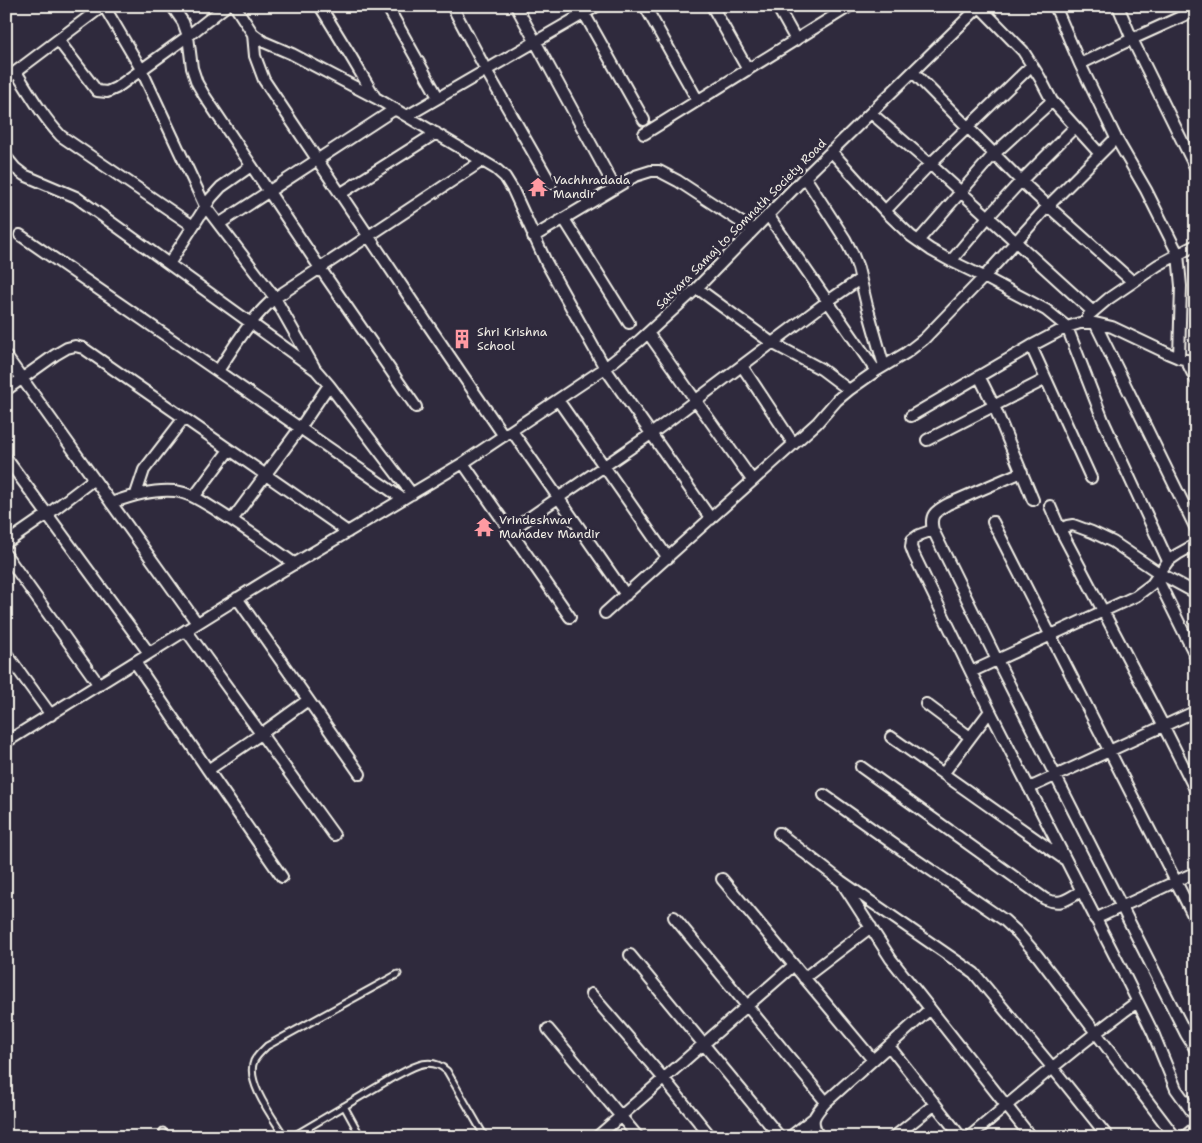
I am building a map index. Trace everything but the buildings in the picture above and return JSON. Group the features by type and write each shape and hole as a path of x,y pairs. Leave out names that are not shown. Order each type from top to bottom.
{"street":[{"path":"6,79 103,6 141,69 205,206 275,298 316,370"},
{"path":"172,6 183,22 188,36 192,68 204,96 416,407"},
{"path":"58,40 97,91 107,92 116,88 188,36 226,6"},
{"path":"235,6 254,34 264,42 292,54 376,98 496,168 505,177 514,190 533,237 546,262 605,368 711,519"},
{"path":"320,6 376,98"},
{"path":"388,6 438,97"},
{"path":"452,6 551,184"},
{"path":"516,6 615,188"},
{"path":"407,116 535,42 582,10 597,6"},
{"path":"646,6 698,101"},
{"path":"712,6 748,70"},
{"path":"777,6 796,40"},
{"path":"980,6 1023,51 1052,101 1100,154"},
{"name":"Satvara Samaj to Somnath Society Road","path":"6,742 237,598 463,463 605,368 648,333 697,288 831,151 980,6"},
{"path":"1055,6 1080,64 1116,138 1146,190 1178,254 1187,360 1196,380"},
{"path":"1118,6 1132,39 1196,169"},
{"path":"644,134 844,8"},
{"path":"582,10 644,120"},
{"path":"1080,64 1193,12"},
{"path":"254,34 254,56 264,80 368,236 626,595"},
{"path":"885,211 930,164 1032,65"},
{"path":"16,72 53,128 61,136 193,226"},
{"path":"913,72 1021,181 1133,282"},
{"path":"918,240 994,154 1052,101"},
{"path":"219,224 394,109"},
{"path":"870,113 930,164 1092,312"},
{"path":"951,261 1021,181 1075,127"},
{"path":"340,194 436,133"},
{"path":"605,613 817,423 837,400 924,339 984,277 1048,206 1116,138"},
{"path":"831,151 885,211 912,236 951,261 1046,310 1067,327 1103,420 1168,561"},
{"path":"6,157 24,175 76,197 316,370 329,384 408,496"},
{"path":"218,372 250,323 275,298 482,161"},
{"path":"169,264 211,198 221,188 251,166"},
{"path":"533,237 635,176 650,171 659,171 678,181 753,230"},
{"path":"805,177 845,238 858,268 880,369"},
{"path":"768,215 828,301 880,369"},
{"path":"564,219 629,324"},
{"path":"20,235 300,428 408,496"},
{"path":"1080,323 1133,282 1196,245"},
{"path":"510,530 651,434 860,279"},
{"path":"697,288 772,343 822,369 849,390"},
{"path":"911,416 1031,346 1067,327 1080,323 1095,323 1112,327 1187,360"},
{"path":"1095,323 1196,529"},
{"path":"648,333 752,480"},
{"path":"6,390 55,354 75,346 83,348 348,532"},
{"path":"1031,346 1091,478"},
{"path":"6,356 197,623"},
{"path":"742,366 793,443"},
{"path":"979,376 994,406 1034,500"},
{"path":"927,440 1046,379"},
{"path":"232,520 300,428 329,384"},
{"path":"558,400 668,558"},
{"path":"136,494 144,470 184,418"},
{"path":"194,497 229,450"},
{"path":"6,458 149,653"},
{"path":"463,463 570,617"},
{"path":"1022,472 941,508 931,519 933,530 996,660 1186,1034 1196,1050"},
{"path":"6,543 94,479"},
{"path":"111,503 136,494 176,491 194,497 232,520 295,564"},
{"path":"1050,506 1060,529 1164,726 1196,791"},
{"path":"993,522 1196,921"},
{"path":"1060,529 1073,525 1092,532 1113,542 1158,575 1196,593"},
{"path":"933,530 919,535 912,540 911,548 914,555 1153,1033 1176,1088 1196,1117"},
{"path":"971,672 1140,593 1152,584 1168,561 1196,544"},
{"path":"6,555 99,685"},
{"path":"1158,575 1196,657"},
{"path":"237,598 360,774"},
{"path":"186,630 334,835"},
{"path":"6,653 50,715"},
{"path":"135,662 282,877"},
{"path":"208,770 308,700"},
{"path":"926,704 970,737"},
{"path":"943,774 990,710"},
{"path":"1029,788 1196,711"},
{"path":"891,737 1065,860"},
{"path":"861,767 1045,899 1058,903 1081,891"},
{"path":"824,795 1004,920 1017,932 1037,955 1176,1137"},
{"path":"779,833 841,881 974,972 1108,1137"},
{"path":"1095,919 1196,872"},
{"path":"722,879 873,1060"},
{"path":"841,881 891,959 1031,1137"},
{"path":"674,917 826,1102"},
{"path":"804,978 871,927"},
{"path":"630,955 780,1137"},
{"path":"598,1136 794,965"},
{"path":"590,994 710,1137"},
{"path":"968,1137 1095,1032 1137,1002"},
{"path":"790,1137 814,1118 826,1102 930,1009"},
{"path":"548,1029 638,1137"},
{"path":"889,1046 961,1137"},
{"path":"894,1137 935,1104"},
{"path":"814,1118 814,1128 819,1137"},
{"path":"1184,1137 1196,1127"}],"lane":[{"path":"285,1137 254,1083 253,1062 258,1054 267,1046 398,974"},
{"path":"292,1137 409,1069 429,1063 441,1065 447,1071 484,1137"},
{"path":"344,1106 361,1137"}],"place":[{"name":"Vachhradada Mandir","path":"538,187"},
{"name":"Shri Krishna School","path":"462,339"},
{"name":"Vrindeshwar Mahadev Mandir","path":"484,527"}]}
